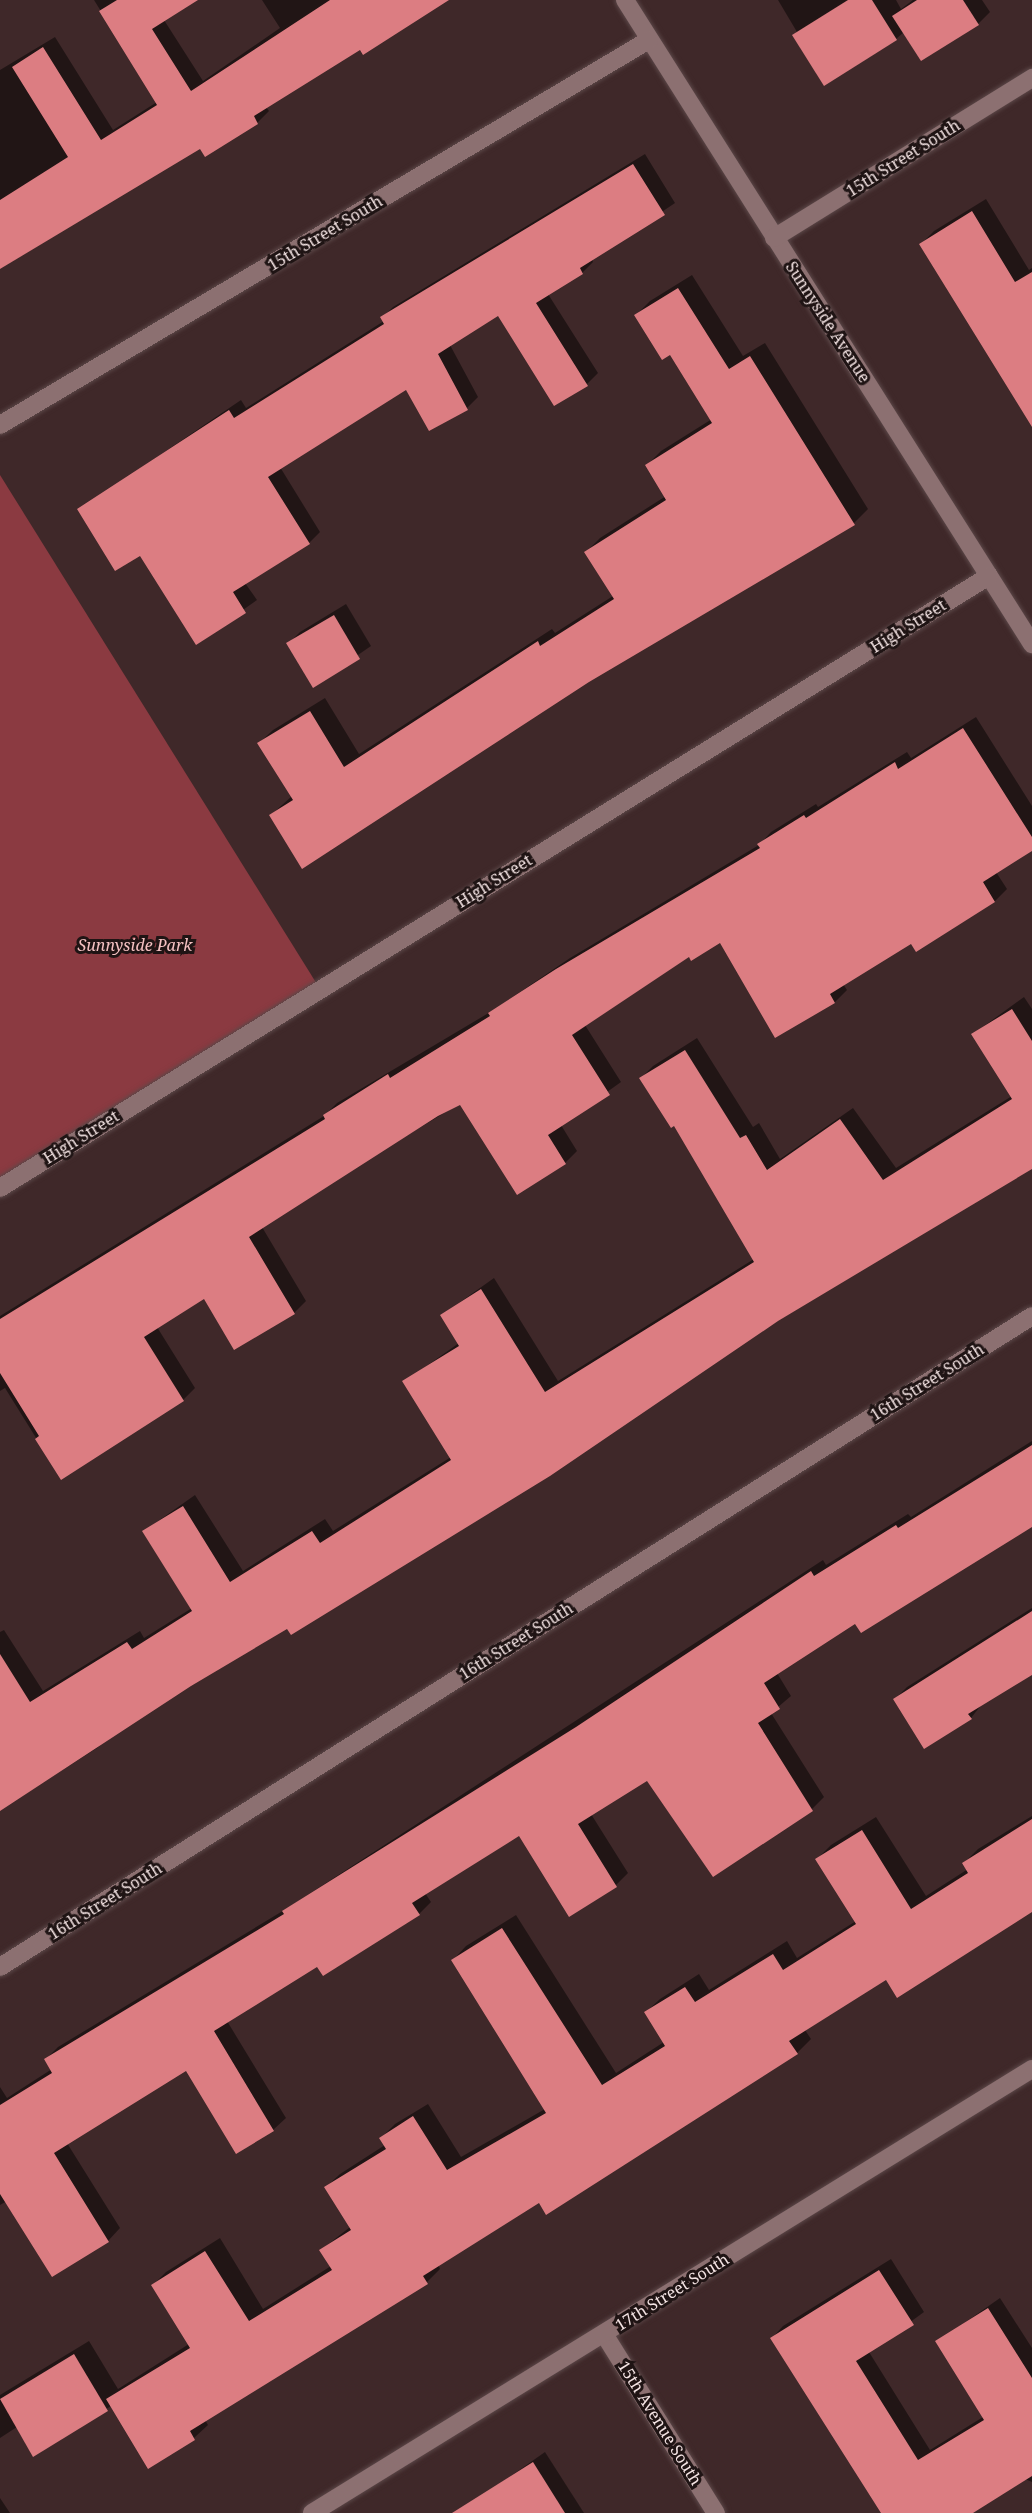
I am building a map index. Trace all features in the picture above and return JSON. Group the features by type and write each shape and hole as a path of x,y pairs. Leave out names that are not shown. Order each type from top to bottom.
{"street":[{"name":"Sunnyside Avenue","path":"625,0 1032,644"},
{"name":"15th Street South","path":"0,425 650,40"},
{"name":"15th Street South","path":"774,238 1032,78"},
{"name":"High Street","path":"0,1188 989,576"},
{"name":"16th Street South","path":"0,1967 1032,1316"},
{"name":"17th Street South","path":"312,2513 1032,2069"},
{"name":"15th Avenue South","path":"604,2334 716,2513"}],"green space":[{"name":"Sunnyside Park","path":"0,475 320,989 0,1188"}],"building":[{"path":"117,0 198,0 152,29 191,91 330,0 449,0 363,55 360,50 254,116 258,124 205,157 200,149 0,269 0,200 68,157 12,67 43,47 101,140 157,105 99,11"},
{"path":"848,0 872,0 897,40 824,86 792,35"},
{"path":"917,0 963,0 979,25 921,61 892,16"},
{"path":"633,164 665,215 580,268 583,274 536,303 588,386 554,406 498,316 438,354 468,410 429,431 406,390 268,477 310,544 233,592 246,613 196,645 140,556 115,571 77,509 229,410 234,418 384,324 380,317"},
{"path":"972,211 1015,282 1032,272 1032,427 919,244"},
{"path":"678,288 729,369 750,356 855,525 589,682 302,869 269,815 293,800 257,743 310,711 344,767 538,641 540,646 614,599 584,552 666,500 645,465 712,423 670,355 662,360 634,315"},
{"path":"334,615 360,659 313,688 286,643"},
{"path":"963,728 1032,837 1032,851 983,882 995,902 916,952 911,944 830,994 835,1003 775,1038 720,943 691,961 689,957 572,1035 610,1095 548,1135 566,1164 517,1195 460,1105 438,1116 249,1237 295,1314 234,1350 204,1299 144,1337 184,1401 61,1480 35,1439 39,1436 0,1373 0,1319 325,1119 323,1115 388,1074 390,1078 490,1016 488,1013 556,969 760,848 757,844 804,815 806,818 895,762 898,769"},
{"path":"1012,1009 1032,1041 1032,1169 778,1321 550,1476 291,1635 287,1629 191,1686 0,1811 0,1654 30,1702 127,1642 132,1649 192,1611 142,1531 183,1506 230,1582 312,1531 320,1543 451,1460 402,1381 459,1346 440,1315 481,1289 545,1392 754,1262 674,1126 671,1128 639,1078 685,1050 740,1138 746,1135 767,1170 840,1119 883,1180 1012,1099 971,1034"},
{"path":"1032,1445 1032,1527 861,1633 855,1624 764,1683 780,1709 758,1723 813,1811 713,1877 647,1781 578,1824 617,1887 569,1917 519,1836 412,1903 420,1915 323,1976 317,1967 214,2031 274,2131 236,2154 186,2071 54,2153 109,2242 52,2277 0,2194 0,2105 52,2073 44,2059 284,1914 282,1911 576,1727 811,1571 814,1576 896,1525 898,1528"},
{"path":"1032,1611 1032,1675 968,1714 972,1719 924,1749 893,1699"},
{"path":"1032,1819 1032,1912 897,1998 886,1980 789,2041 798,2054 546,2215 539,2203 423,2276 428,2284 190,2431 195,2440 148,2469 106,2399 190,2348 151,2285 205,2251 249,2321 332,2270 319,2250 351,2230 324,2187 386,2149 379,2138 413,2116 447,2170 546,2113 451,1960 502,1928 602,2085 665,2046 644,2012 685,1987 695,2002 773,1954 783,1970 856,1924 815,1859 862,1830 911,1909 968,1873 962,1863"},
{"path":"879,2270 914,2325 856,2361 918,2460 984,2420 935,2341 988,2308 1032,2378 1032,2476 973,2513 881,2513 770,2338"},
{"path":"74,2354 108,2411 33,2457 0,2399"},
{"path":"533,2462 565,2513 452,2513"}]}
